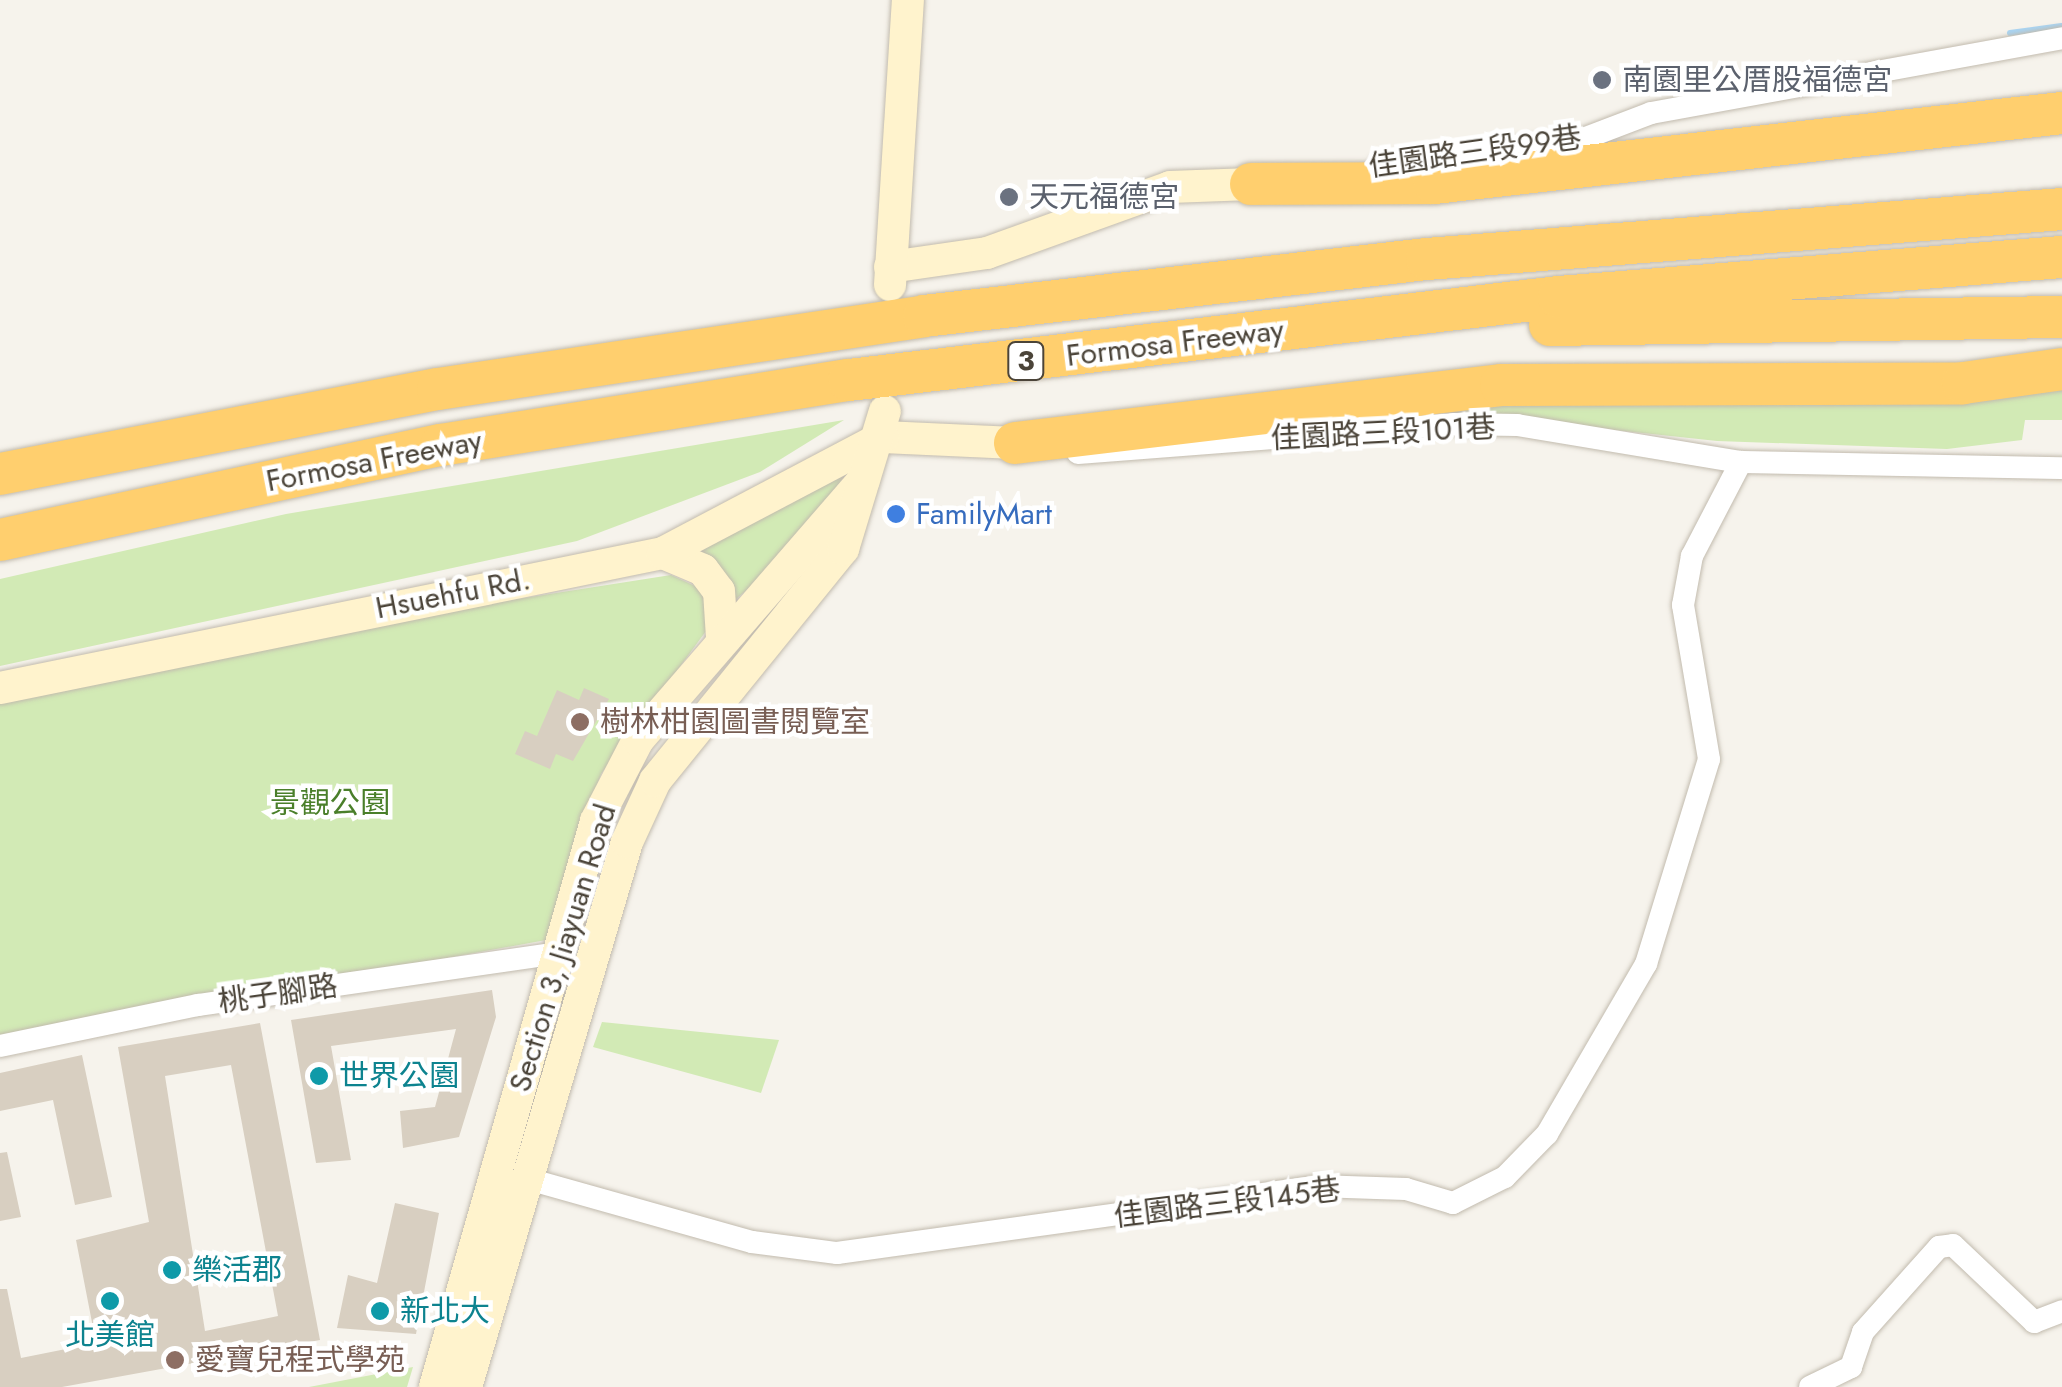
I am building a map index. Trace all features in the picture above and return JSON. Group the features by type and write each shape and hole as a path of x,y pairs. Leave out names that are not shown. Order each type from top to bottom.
{"highway":[{"path":"1251,184 1434,183 2062,112"},
{"path":"1426,259 2062,186"},
{"name":"Formosa Freeway","path":"0,474 685,349 1426,259 2062,209"},
{"name":"Formosa Freeway","path":"0,540 441,445 849,380 1578,295 2062,257"},
{"path":"1180,344 1602,322 2062,317"},
{"path":"1015,443 1501,385 1963,384 2062,369"}],"street":[{"name":"佳園路三段99巷","path":"908,0 890,277 987,252 1170,188 1251,184 1583,138 1651,113 2010,44 2062,38"},
{"name":"佳園路三段101巷","path":"884,424 1090,455 1517,425 1742,462 2062,468"},
{"name":"Section 3, Jiayuan Road","path":"466,1387 627,842 655,781 843,549 884,424"},
{"name":"Hsuehfu Rd.","path":"0,688 663,553 884,424"},
{"name":"佳園路三段145巷","path":"528,1180 752,1242 837,1253 1317,1186 1406,1189 1453,1203 1505,1177 1547,1134 1646,964 1709,759 1683,605 1692,556 1742,462"},
{"name":"Section 3, Jiayuan Road","path":"435,1387 596,821 638,740 722,638 871,472"},
{"path":"663,553 702,570 719,590 722,638"},
{"name":"桃子腳路","path":"0,1046 198,1005 557,954"},
{"path":"1810,1387 1851,1367 1863,1332 1939,1247 1953,1246 2034,1322 2062,1311"}],"green space":[{"path":"2062,384 2062,420 2025,420 2022,440 1947,449 1717,441 1421,409"},
{"path":"844,420 760,472 577,541 0,666 0,579 286,514"},
{"path":"843,476 817,532 736,599 695,552"},
{"name":"景觀公園","path":"671,575 706,591 709,627 601,774 546,940 0,1039 0,699 295,634"},
{"path":"602,1022 779,1040 761,1093 593,1047"},
{"path":"413,1367 407,1387 309,1387"}],"building":[{"path":"584,688 609,699 573,761 556,754 550,769 515,754 525,731 537,736 557,690 579,700"},
{"name":"世界公園","path":"492,990 496,1017 459,1137 403,1148 400,1111 435,1107 456,1029 331,1046 351,1160 316,1163 291,1020"},
{"path":"260,1023 320,1340 62,1387 0,1387 0,1289 7,1289 21,1358 96,1343 76,1240 149,1222 118,1047","holes":["231,1065 278,1316 205,1331 165,1076"]},
{"path":"82,1055 112,1197 75,1205 53,1100 0,1111 0,1073"},
{"path":"7,1152 21,1217 0,1221 0,1153"},
{"path":"395,1203 439,1213 416,1334 337,1328 348,1275 377,1283"}],"waterway":[{"path":"2010,33 2062,26"}],"place":[{"name":"南園里公厝股福德宮","path":"1602,80"},
{"name":"天元福德宮","path":"1009,197"},
{"name":"FamilyMart","path":"896,514"},
{"name":"樹林柑園圖書閱覽室","path":"580,722"},
{"name":"世界公園","path":"319,1076"},
{"name":"樂活郡","path":"172,1270"},
{"name":"北美館","path":"110,1301"},
{"name":"新北大","path":"380,1311"},
{"name":"愛寶兒程式學苑","path":"175,1360"}]}
